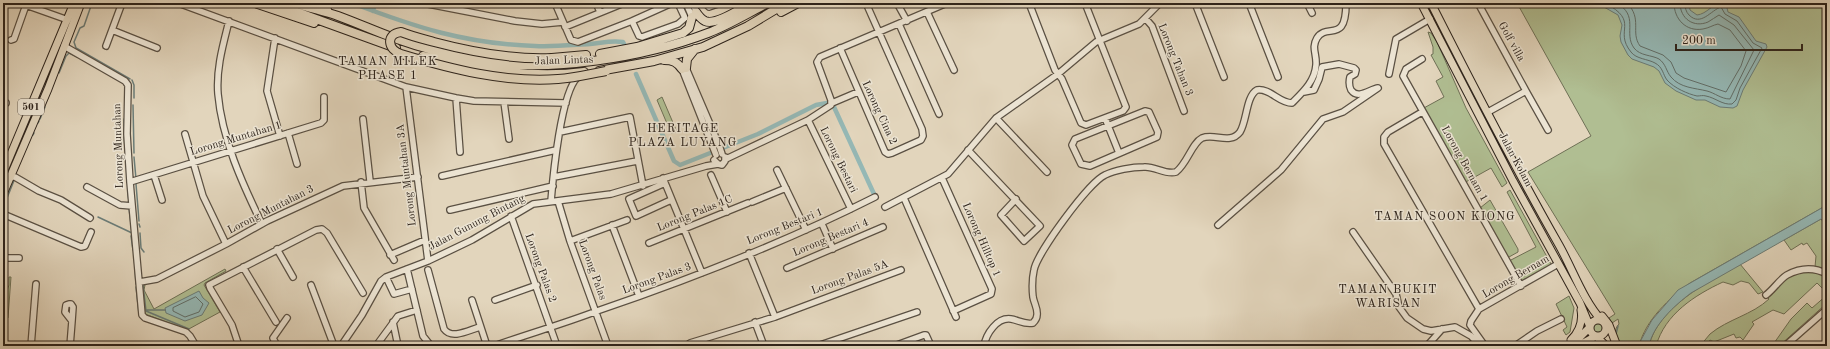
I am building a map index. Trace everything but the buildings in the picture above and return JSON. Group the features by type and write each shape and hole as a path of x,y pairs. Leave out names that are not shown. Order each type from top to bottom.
{"highway":[{"name":"Jalan Lintas","path":"255,3 315,24 334,26"},
{"name":"Jalan Lintas","path":"272,3 411,53 462,66 527,74 561,74 606,71 695,49 721,39 768,15 786,3"},
{"name":"Jalan Lintas","path":"295,3 314,7 395,38 483,62 522,65 561,64 611,58 683,42 735,20 768,3"},
{"path":"694,14 713,22 728,16 751,3"},
{"path":"735,20 757,3"},
{"path":"768,15 780,13 798,3"},
{"path":"694,14 703,25 714,28 724,25"},
{"path":"642,52 690,32 694,22 694,14"},
{"path":"606,71 557,80 501,77 450,68 395,52 391,47 390,38 394,34 401,32 449,46 485,54 524,58 555,58 616,51 660,40 686,31 689,28 694,14"},
{"path":"654,60 673,60 684,68 687,59 695,49"},
{"path":"555,58 578,62"}],"main road":[{"name":"501","path":"3,194 5,175 74,3"},
{"name":"501","path":"5,175 16,164 48,89 81,3"},
{"name":"Jalan Kolam","path":"1421,3 1466,91 1580,303 1590,327"},
{"name":"Jalan Kolam","path":"1431,3 1588,301 1602,321"},
{"path":"1466,91 1467,84 1471,81"},
{"path":"1566,346 1574,336 1581,323 1581,310 1575,295"},
{"name":"Jalan Kolam","path":"1588,301 1609,325 1616,346"},
{"path":"1566,346 1576,341 1595,320 1602,321 1606,329 1602,335 1596,336 1578,346"},
{"path":"1590,327 1590,332 1606,346"},
{"name":"Jalan Kolam","path":"1606,329 1616,346"}],"street":[{"path":"20,3 68,20"},
{"path":"106,46 122,3"},
{"path":"178,3 406,87 456,98 504,102 566,103"},
{"path":"423,3 441,5 515,21 542,24 564,24 624,3"},
{"path":"555,3 570,37 574,42 578,42 632,21 672,3"},
{"path":"596,3 600,12"},
{"path":"632,21 638,36 642,37 674,26 686,18 678,3"},
{"path":"686,3 694,14"},
{"path":"693,3 694,14"},
{"path":"705,3 709,7 720,3"},
{"path":"866,3 879,32"},
{"path":"897,3 907,21"},
{"path":"1029,3 1058,74 1062,79 1081,123 1086,125 1123,111 1126,106 1085,3"},
{"path":"885,207 948,174 996,118 1058,74 1099,41 1137,25 1160,3"},
{"path":"1195,3 1224,77"},
{"path":"1250,3 1278,78"},
{"path":"1307,3 1312,13"},
{"path":"984,346 989,332 997,322 1010,318 1029,324 1033,323 1037,311 1033,299 1032,281 1036,262 1076,204 1102,176 1110,173 1143,167 1150,167 1170,173 1176,172 1183,166 1197,143 1203,138 1210,136 1228,139 1236,136 1245,121 1253,92 1261,90 1266,91 1284,103 1292,103 1304,92 1315,73 1316,63 1313,45 1318,36 1337,30 1343,26 1345,20 1346,3"},
{"name":"Golf villa","path":"1478,3 1548,130"},
{"path":"832,102 817,62 820,57 944,4"},
{"path":"10,40 14,39 26,5"},
{"path":"927,12 954,70"},
{"name":"Lorong Tahan 3","path":"1145,18 1152,26 1184,111"},
{"path":"1389,74 1396,39 1430,19"},
{"path":"229,22 220,59 218,93 222,119 243,184 262,224"},
{"path":"899,24 939,114"},
{"path":"112,30 157,48"},
{"name":"Lorong Cina 2","path":"840,48 885,152 888,154 892,153 922,138 922,129 879,32"},
{"path":"275,38 267,91 280,136"},
{"name":"Lorong Muntahan","path":"64,46 124,81 128,85 127,134 130,182 143,316 186,332 196,346"},
{"name":"Lorong Bernam 1","path":"1422,59 1406,69 1403,76 1521,286"},
{"path":"1218,225 1281,170 1323,119 1343,112 1378,88 1360,94 1355,94 1351,91 1349,83 1350,77 1356,73 1355,69 1336,64 1322,67 1314,90 1304,92"},
{"path":"684,68 716,137 718,154"},
{"path":"684,68 718,154"},
{"path":"551,201 556,150 566,103 574,82 578,77"},
{"name":"Lorong Muntahan 3A","path":"406,87 428,261"},
{"path":"1488,112 1526,91"},
{"name":"Jalan Gunung Bintang","path":"386,276 428,261 472,240 534,204 611,194 664,181 706,166 718,154 808,120 826,109 832,102 858,92"},
{"name":"Lorong Muntahan 1","path":"130,182 323,122 324,97"},
{"path":"456,98 460,152"},
{"path":"504,102 508,139"},
{"path":"1145,111 1149,112 1158,132 1157,137 1119,153 1090,166 1082,164 1072,145 1075,139 1145,111"},
{"path":"1422,112 1388,132 1384,137 1384,144 1479,309"},
{"path":"560,132 630,117 633,127 637,161 643,186"},
{"path":"996,118 1047,172"},
{"path":"1105,118 1119,153"},
{"path":"363,119 370,182"},
{"name":"Lorong Bestari","path":"808,120 851,209"},
{"path":"288,133 297,164"},
{"path":"185,134 192,163 203,196 226,244"},
{"path":"442,176 556,150"},
{"path":"968,150 1016,199 1040,226 1024,241 1001,217 1016,199"},
{"path":"554,177 637,161"},
{"path":"777,170 806,230"},
{"path":"5,175 15,177 39,191 61,200 90,218"},
{"path":"154,175 162,200"},
{"path":"712,175 727,212"},
{"name":"Lorong Muntahan 3","path":"140,282 157,279 262,224 343,186 361,182 418,177"},
{"name":"Lorong Hilltop 1","path":"942,178 992,290 991,294 953,311"},
{"path":"671,200 636,216 629,199 664,181 702,273"},
{"path":"361,182 364,208 392,258 425,240"},
{"path":"450,210 552,186"},
{"path":"87,187 120,205 132,206"},
{"name":"Lorong Palas 1C","path":"649,243 786,188"},
{"name":"Lorong Bestari 1","path":"702,273 822,224 875,197"},
{"path":"904,198 956,317"},
{"name":"Lorong Palas","path":"558,201 570,241 608,346"},
{"path":"3,214 81,247 85,246 91,232"},
{"name":"Lorong Palas 2","path":"511,216 557,346"},
{"path":"570,241 627,220"},
{"path":"822,224 832,249"},
{"path":"612,225 639,296"},
{"name":"Lorong Bestari 4","path":"787,268 883,227"},
{"path":"239,346 232,325 209,286 210,284 316,230 322,229 330,237 363,293"},
{"path":"1353,232 1396,294 1399,307 1407,318 1423,329 1431,331 1455,327 1462,330 1480,346"},
{"path":"277,249 292,278"},
{"path":"749,253 775,317"},
{"path":"3,258 19,258"},
{"name":"Lorong Bernam","path":"1485,346 1470,325 1479,309 1558,264"},
{"path":"243,267 276,322"},
{"path":"1766,295 1775,289 1786,276 1799,271 1810,268 1827,274"},
{"path":"407,269 424,336 431,346"},
{"path":"428,270 444,329 447,333 452,335 480,327"},
{"name":"Lorong Palas 5A","path":"690,343 775,317 901,270"},
{"name":"Lorong Palas 3","path":"494,346 550,326 596,312 702,273"},
{"path":"341,346 362,315 381,281 386,276 394,294 412,289"},
{"path":"32,346 36,284"},
{"path":"311,285 334,346"},
{"path":"495,300 536,285"},
{"path":"472,300 487,346"},
{"path":"1784,346 1827,309"},
{"path":"376,346 398,316 417,310"},
{"path":"817,346 917,312"},
{"path":"277,346 273,338 287,318"},
{"path":"1515,346 1537,331 1561,319"},
{"path":"70,346 72,321"},
{"path":"393,322 398,346"},
{"path":"755,322 764,346"},
{"path":"1427,346 1442,329"},
{"path":"894,346 924,335 926,335 931,346"}],"green space":[{"path":"1517,3 1827,3 1827,205 1690,283 1659,310 1642,336 1639,346 1620,346 1615,332 1619,324 1618,319 1612,323 1609,318 1615,314 1528,172 1591,136"},
{"path":"1428,32 1431,33 1437,42 1466,108 1507,183 1502,187 1491,168 1464,183 1422,109 1444,97 1436,81 1443,77 1431,55 1433,54 1433,47"},
{"path":"662,97 677,132 671,133 657,100"},
{"path":"1510,190 1551,264 1551,269 1524,283 1520,281 1509,261 1536,247 1507,192"},
{"path":"1490,200 1518,249 1518,252 1509,257 1507,256 1480,208"},
{"path":"1821,219 1827,226 1827,273 1815,267 1816,256 1807,243 1803,245 1802,243 1791,250 1784,240"},
{"path":"1740,264 1763,292 1758,294 1749,283 1741,281 1733,285 1723,282 1712,287 1682,307 1666,324 1656,346 1649,346 1654,332 1673,308 1700,287"},
{"path":"225,269 226,271 204,285 220,312 187,330 145,314 142,285 145,285 144,290 154,309"},
{"path":"1811,270 1827,275 1827,293 1817,283 1784,314 1773,310 1752,322 1754,324 1743,340 1740,337 1736,338 1734,334 1714,342 1710,340 1706,346 1700,346 1710,334 1724,324 1755,309 1769,299 1767,297 1776,290 1787,277"},
{"path":"9,277 11,277 8,318 3,317 3,294 6,293 9,285"},
{"path":"1827,295 1827,303 1779,346 1772,346 1791,319 1807,303 1812,308"},
{"path":"1569,296 1574,308 1570,332 1566,335 1563,330 1567,327 1556,304"},
{"path":"1595,322 1599,322 1603,328 1599,334 1595,334 1591,330 1591,326"}],"water":[{"path":"1597,3 1689,3 1690,10 1697,15 1704,13 1719,3 1722,3 1727,8 1728,12 1739,17 1756,41 1766,44 1767,47 1743,90 1737,106 1733,108 1720,107 1705,100 1696,100 1676,91 1665,83 1659,71 1654,67 1632,59 1621,42 1620,36 1622,25 1618,15"},
{"path":"1827,205 1827,215 1825,217 1827,220 1827,226 1821,219 1691,293 1678,303 1660,323 1651,338 1649,346 1639,346 1652,320 1678,290"},
{"path":"199,291 203,298 209,303 202,315 185,321 166,313 165,308"}],"waterway":[{"path":"92,3 84,26 80,28 74,42 76,48 130,79"},
{"path":"352,3 419,27 486,42 510,45 542,46 562,46 614,41 623,42 624,44"},
{"path":"373,11 375,3"},
{"path":"59,73 66,56 69,53 77,57"},
{"path":"636,74 674,161 680,165 758,134 816,105 827,103"},
{"path":"118,80 125,84"},
{"path":"132,80 134,85 134,98"},
{"path":"133,105 134,153"},
{"path":"40,119 45,107"},
{"path":"834,107 874,194"},
{"path":"124,119 124,133"},
{"path":"124,137 125,147"},
{"path":"134,157 136,179"},
{"path":"3,208 15,178"},
{"path":"136,184 139,221"},
{"path":"128,194 129,202"},
{"path":"98,217 132,233 128,208"},
{"path":"140,233 141,248 144,252"},
{"path":"131,236 133,250"},
{"path":"134,253 136,284"},
{"path":"143,285 146,311 189,329"},
{"path":"136,287 139,314"},
{"path":"146,310 165,310"},
{"path":"1616,334 1618,326"}],"district":[{"name":"TAMAN MILEK PHASE 1","path":"388,69"},
{"name":"HERITAGE PLAZA LUYANG","path":"683,136"},
{"name":"TAMAN SOON KIONG","path":"1445,217"},
{"name":"TAMAN BUKIT WARISAN","path":"1388,297"}]}
